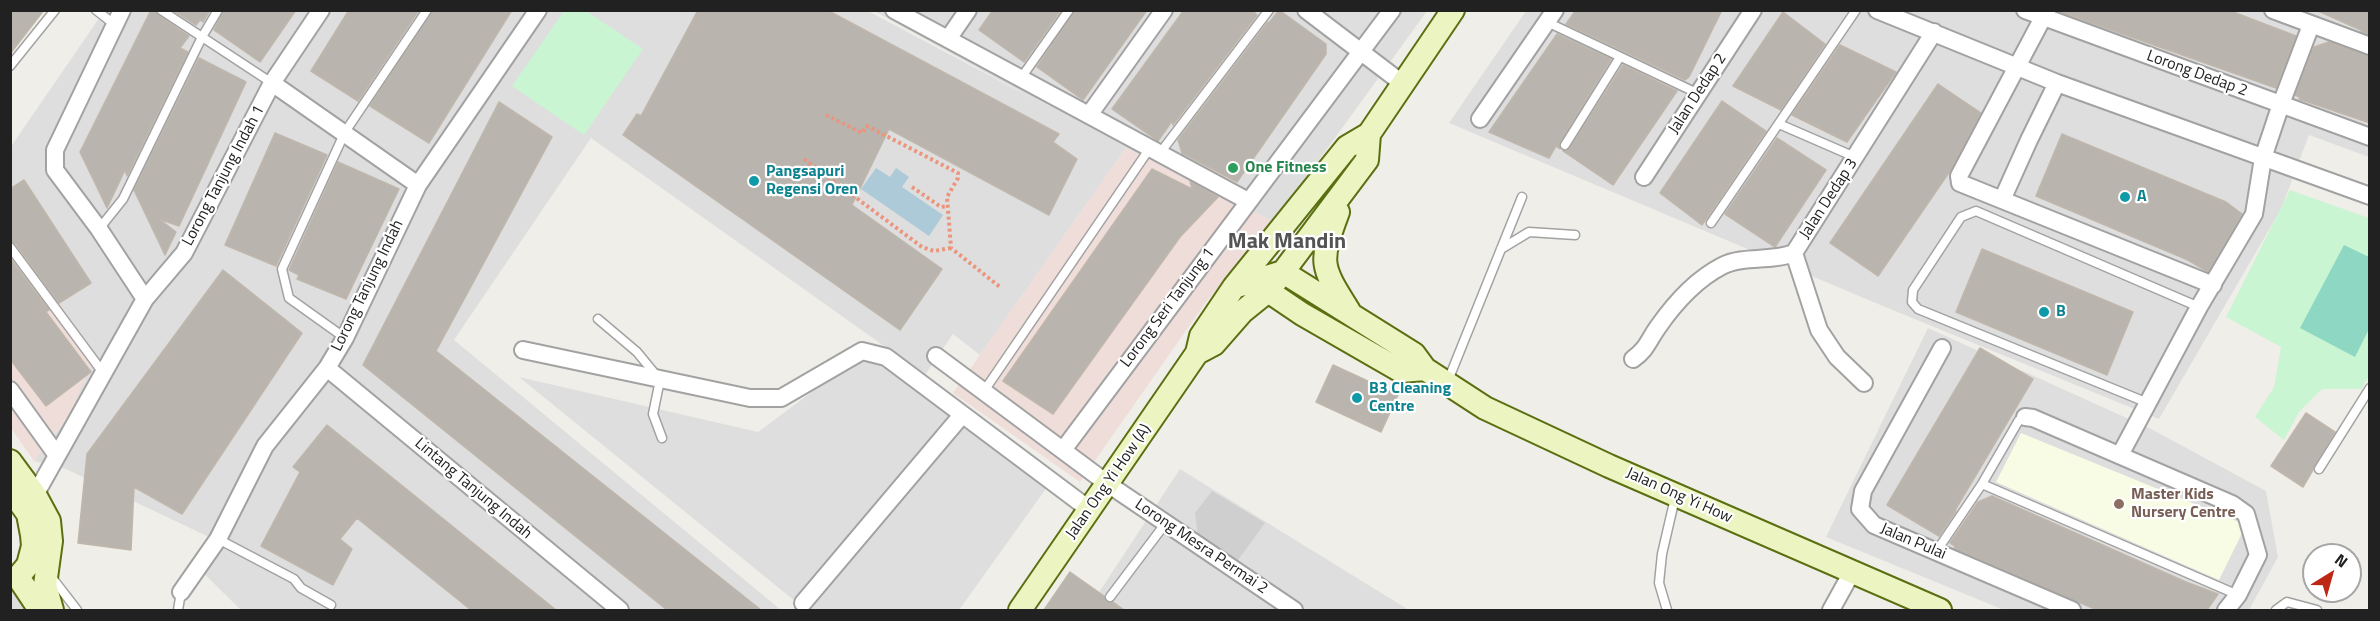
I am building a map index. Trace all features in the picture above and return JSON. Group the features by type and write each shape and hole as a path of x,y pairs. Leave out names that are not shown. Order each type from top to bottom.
{"main road":[{"path":"1234,287 1347,147 1369,134 1453,10"},
{"path":"1234,287 1273,280 1367,160 1369,134"},
{"path":"1347,188 1325,247 1325,264 1328,279 1353,317"},
{"path":"1290,219 1273,256 1273,280 1302,314 1401,371 1425,369"},
{"name":"Jalan Ong Yi How (A)","path":"1197,353 1214,344 1273,280"},
{"name":"Jalan Ong Yi How","path":"1273,280 1353,317 1414,354 1425,369 1485,408 1940,610"},
{"name":"Jalan Ong Yi How (A)","path":"1020,610 1197,353 1202,336 1234,287"},
{"path":"1242,312 1278,311 1302,314"},
{"path":"10,461 35,495 49,521 51,541 45,585 52,610"},
{"path":"10,489 28,514 33,546 28,565 14,582 40,610"}],"street":[{"name":"Lorong Tanjung Indah 1","path":"35,495 145,299 184,253 272,83 321,10"},
{"name":"Lorong Tanjung Indah","path":"181,592 218,539 265,446 327,368 345,338 418,185 538,10"},
{"path":"894,10 1248,201"},
{"path":"948,39 968,10"},
{"path":"1089,115 1164,10"},
{"path":"1306,10 1402,83"},
{"name":"Lorong Seri Tanjung 1","path":"1063,450 1392,10"},
{"name":"Jalan Dedap 2","path":"1644,177 1753,10"},
{"path":"1877,10 2057,83 2370,196"},
{"name":"Lorong Dedap 2","path":"2025,10 2045,14 2370,137"},
{"path":"2273,10 2370,46"},
{"path":"2045,14 1959,176 1960,183 2213,285"},
{"path":"1480,119 1551,16"},
{"path":"118,17 55,150 55,170 99,229 145,299"},
{"path":"2120,455 2199,307 2254,214 2263,158 2312,25"},
{"name":"Jalan Dedap 3","path":"1633,359 1645,350 1658,327 1683,296 1723,265 1762,258 1781,258 1794,253 1934,32"},
{"path":"272,83 418,185"},
{"path":"2002,200 2057,83"},
{"path":"1794,253 1819,330 1837,357 1864,383"},
{"name":"Jalan Pulai","path":"1942,348 1863,491 1860,508 1874,525 2072,610"},
{"path":"524,350 750,398 781,398 862,351 886,357 1090,510"},
{"name":"Lorong Mesra Permai 2","path":"936,356 1108,484 1294,610"},
{"name":"Lintang Tanjung Indah","path":"327,368 620,610"},
{"path":"10,390 56,454"},
{"path":"803,603 962,415"},
{"path":"2025,417 2033,418 2232,504 2246,514 2258,555 2238,595 2226,610"},
{"path":"1831,610 1852,572"}],"lane":[{"path":"10,66 55,10"},
{"path":"96,10 118,17"},
{"path":"161,10 272,83"},
{"path":"99,229 123,199 202,37 218,10"},
{"path":"345,338 289,298 282,269 345,132 427,10"},
{"path":"1021,78 1069,10"},
{"path":"984,391 1155,150 1269,10"},
{"path":"1711,223 1856,10"},
{"path":"1551,16 1620,57 1699,94"},
{"path":"1565,145 1620,57"},
{"path":"1779,124 1856,157"},
{"path":"1447,384 1522,197"},
{"path":"2148,403 1918,309 1912,302 1913,290 1961,217 1976,211 2199,307"},
{"path":"1500,249 1529,232 1575,235"},
{"path":"10,247 104,374"},
{"path":"598,319 637,352 660,380 653,414 662,438"},
{"path":"2319,469 2370,388"},
{"path":"1936,552 1982,484 2019,420 2025,417"},
{"path":"1982,484 2238,595"},
{"path":"1667,610 1659,583 1662,554 1676,494"},
{"path":"1110,597 1165,524"},
{"path":"218,539 294,579 301,588 331,605"},
{"path":"46,570 77,610"},
{"path":"178,610 181,592"},
{"path":"2276,610 2287,602 2317,610"}],"path":[{"path":"826,115 862,134 867,126 958,173 958,178 947,197 951,248 1000,287"},
{"path":"804,159 922,247 934,251 951,248"},
{"path":"912,187 941,207 948,206"}],"shaded area":[{"path":"104,11 868,11 1043,104 874,11 1427,11 1274,222 1126,148 980,355 953,334 925,375 591,138 454,340 781,610 241,610 195,565 211,538 66,469 34,461 70,414 11,235 10,148"},
{"path":"1526,11 2369,11 2369,157 2309,135 2281,209 2159,419 1878,304 1449,123"},
{"path":"1126,148 1274,222 1206,302 1080,482 953,393"},
{"path":"10,235 96,354 70,414 34,461 11,428"},
{"path":"1928,328 2153,430 2266,491 2278,557 2249,610 2004,610 1826,537"},
{"path":"863,354 1055,476 959,610 806,610 519,377 758,432"},
{"name":"Master Kids Nursery Centre","path":"2021,433 2246,525 2219,580 1996,482"},
{"path":"1180,469 1409,610 1088,609"},
{"path":"1212,491 1265,523 1238,560 1198,537 1195,513"},
{"path":"11,588 27,610 11,610"}],"green space":[{"path":"564,11 586,11 643,49 584,135 512,86"},
{"path":"2290,190 2369,218 2370,375 2361,389 2322,389 2299,412 2284,440 2255,417 2274,387 2281,347 2226,317"},
{"path":"2344,245 2369,257 2369,329 2355,357 2300,328"}],"water":[{"path":"876,168 890,177 896,168 909,177 902,187 943,215 929,236 861,189"}],"building":[{"path":"10,10 44,10 10,54"},
{"path":"151,10 155,10 158,15 189,36 180,48 188,52 127,176 125,170 107,208 80,152"},
{"path":"173,10 210,10 203,22 200,20 196,25"},
{"path":"224,10 296,10 260,62 214,30"},
{"path":"349,10 419,10 358,101 311,71"},
{"path":"433,10 512,10 429,143 370,106"},
{"name":"Pangsapuri Regensi Oren","path":"698,10 827,10 1059,134 1053,142 1077,159 1049,215 889,129 852,205 942,269 900,330 623,135 637,114 641,116"},
{"path":"993,10 1061,10 1024,62 979,30"},
{"path":"1075,10 1147,10 1083,100 1037,67"},
{"path":"1184,10 1252,10 1257,15 1173,125 1172,121 1158,141 1112,109"},
{"path":"1279,10 1326,44 1326,54 1237,182 1182,153 1178,140"},
{"path":"1576,10 1722,10 1689,77 1685,80 1566,24"},
{"path":"2062,10 2228,10 2296,36 2276,88 2061,12"},
{"path":"2316,10 2370,10 2370,35 2361,31 2363,31"},
{"path":"1783,12 1825,44 1781,110 1733,86"},
{"path":"1557,34 1611,59 1560,142 1560,149 1556,146 1549,158 1489,132"},
{"path":"2329,42 2370,56 2370,123 2299,99 2300,97 2295,95 2314,47"},
{"path":"1840,45 1896,72 1847,142 1792,115"},
{"path":"199,58 246,82 179,226 159,219 176,232 165,255 134,190"},
{"path":"1623,65 1677,91 1613,185 1563,151 1570,148"},
{"path":"1938,84 1981,113 1950,171 1878,276 1830,243"},
{"path":"1722,101 1766,131 1702,225 1660,193"},
{"path":"499,102 552,137 436,351 761,610 667,610 363,365"},
{"path":"275,133 327,155 276,266 225,245"},
{"name":"A","path":"2062,134 2226,202 2242,214 2208,272 2188,260 2036,196"},
{"path":"1777,138 1826,170 1775,247 1725,214"},
{"path":"338,162 399,189 346,299 297,279 299,275 289,270"},
{"path":"1152,169 1192,189 1190,181 1218,197 1180,237 1053,414 1003,381"},
{"path":"24,180 91,283 59,303 15,243 10,241 10,189"},
{"name":"B","path":"1982,249 2133,312 2107,375 1956,312"},
{"path":"10,258 49,310 46,312 91,372 46,406 10,359"},
{"path":"223,270 302,333 182,514 134,487 131,550 78,543 87,454"},
{"path":"1980,348 2033,379 1939,536 1887,505"},
{"name":"B3 Cleaning Centre","path":"1333,365 1398,395 1381,432 1316,402"},
{"path":"2306,413 2335,432 2303,487 2271,466"},
{"path":"327,425 556,610 471,610 357,518 340,539 352,549 333,585 261,546 300,472 293,467"},
{"path":"1992,496 2218,594 2207,610 2097,610 1954,548 1955,546 1950,543 1978,502"},
{"path":"1070,572 1104,596 1107,602 1113,602 1124,610 1044,610"}],"place":[{"name":"One Fitness","path":"1233,168"},
{"name":"Pangsapuri Regensi Oren","path":"754,181"},
{"name":"A","path":"2125,197"},
{"name":"B","path":"2044,312"},
{"name":"B3 Cleaning Centre","path":"1357,398"},
{"name":"Master Kids Nursery Centre","path":"2119,504"}],"district":[{"name":"Mak Mandin","path":"1287,243"}]}
